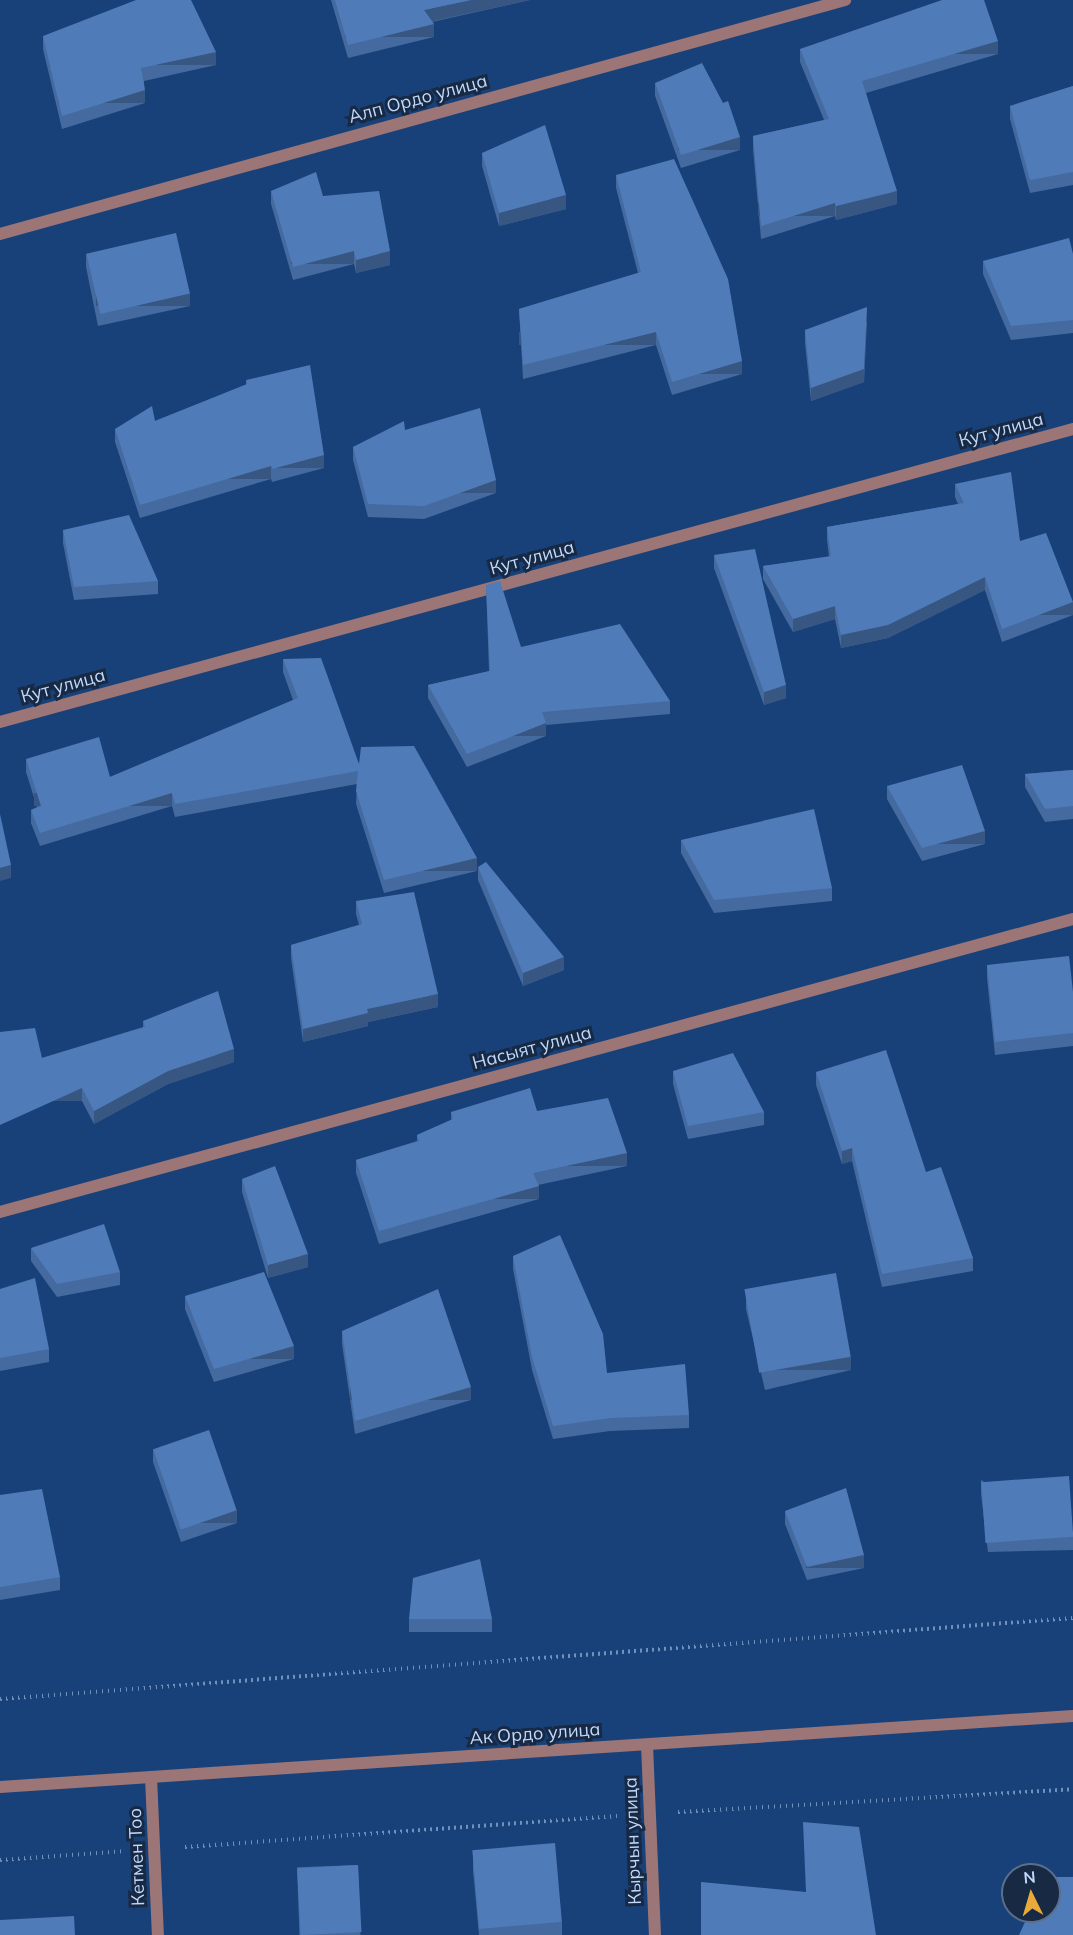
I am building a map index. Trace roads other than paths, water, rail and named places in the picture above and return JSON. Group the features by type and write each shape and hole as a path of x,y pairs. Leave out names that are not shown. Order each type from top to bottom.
{"street":[{"name":"Алп Ордо улица","path":"0,234 845,0"},
{"name":"Кут улица","path":"0,722 1073,429"},
{"name":"Насыят улица","path":"0,1212 1073,919"},
{"name":"Ак Ордо улица","path":"0,1787 1073,1716"},
{"name":"Кырчын улица","path":"647,1744 655,1935"},
{"name":"Кетмен Тоо","path":"151,1777 158,1935"}]}
